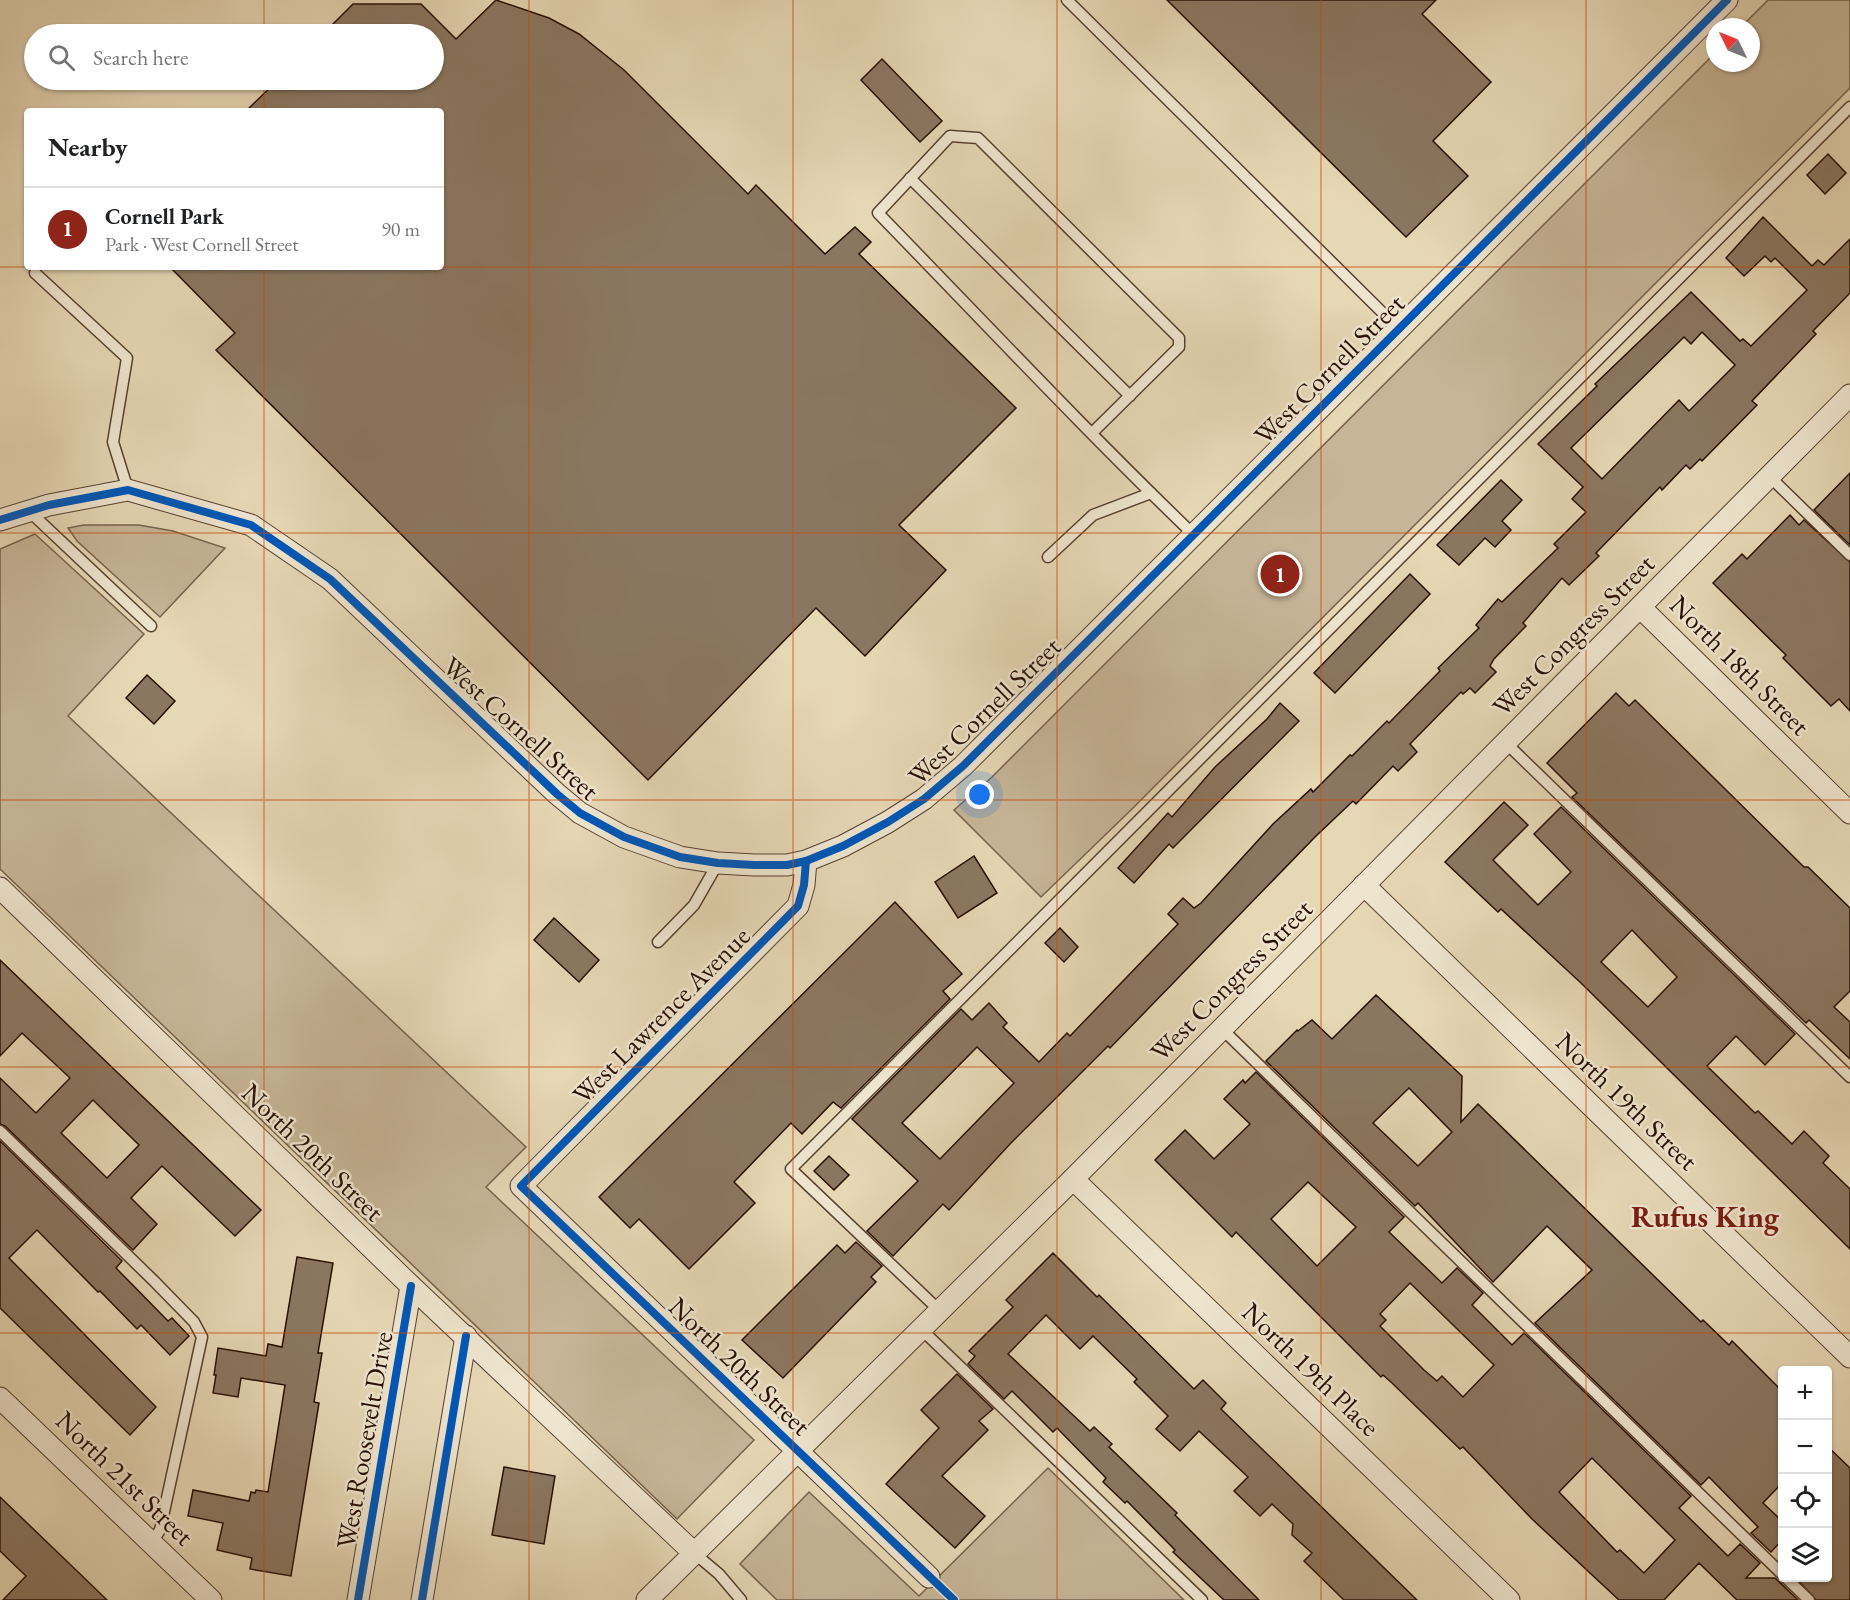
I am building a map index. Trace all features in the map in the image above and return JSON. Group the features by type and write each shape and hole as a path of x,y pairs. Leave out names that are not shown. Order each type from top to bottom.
{"street":[{"name":"West Cornell Street","path":"0,520 29,511 129,490 251,525 330,579 557,794 580,813 624,837 680,857 717,863 787,865 806,861 843,846 888,822 944,783 1727,0"},
{"name":"West Congress Street","path":"647,1600 1073,1179 1850,395"},
{"name":"North 18th Street","path":"1641,608 1850,813"},
{"name":"West Lawrence Avenue","path":"521,1186 798,906 804,885 806,861"},
{"name":"North 19th Street","path":"1364,885 1850,1357"},
{"name":"North 20th Street","path":"0,888 411,1286 694,1553"},
{"name":"North 19th Place","path":"1073,1179 1509,1600"},
{"name":"North 20th Street","path":"521,1186 929,1577"},
{"name":"West Roosevelt Drive","path":"358,1600 411,1286"},
{"path":"422,1600 466,1336"},
{"name":"North 21st Street","path":"0,1398 211,1600"}],"lane":[{"path":"1067,0 1399,329"},
{"path":"940,1311 791,1169 1850,107"},
{"path":"1092,433 1179,347 1179,338 1023,180 978,138 950,136 878,213 1092,433 1194,535"},
{"path":"910,178 1130,396"},
{"path":"35,273 127,358 113,442 129,490"},
{"path":"1769,476 1850,555"},
{"path":"1048,557 1093,515 1151,493"},
{"path":"29,511 152,626"},
{"path":"1506,743 1850,1077"},
{"path":"658,942 694,905 717,863"},
{"path":"1222,1029 1778,1570"},
{"path":"0,1131 154,1281 194,1322 202,1337 162,1524 151,1544"},
{"path":"921,1329 1202,1600"},
{"path":"694,1553 719,1574 741,1600"},
{"path":"1790,1582 1809,1600"}],"shaded area":[{"path":"1768,0 1850,0 1850,88 1131,810 1041,897 954,810 992,777 1706,62 1706,72 1760,72 1760,18 1750,18"},
{"path":"84,525 139,525 173,531 225,548 160,617 77,541 68,528"},
{"path":"35,534 144,634 68,716 526,1147 486,1187 754,1440 677,1519 0,869 0,549"},
{"path":"1048,1468 1184,1600 777,1600 740,1564 809,1492 919,1596"}],"building":[{"path":"496,0 549,18 579,34 624,70 748,194 756,185 825,254 855,227 871,242 859,254 1016,408 899,525 946,570 865,656 816,608 648,780 216,350 235,333 173,270 444,270 444,108 249,108 268,90 444,90 444,27 456,39"},
{"path":"1167,0 1436,0 1422,14 1491,82 1433,141 1468,176 1406,237"},
{"path":"353,4 421,4 441,24 333,24"},
{"path":"882,59 942,121 920,142 861,80"},
{"path":"1828,154 1846,173 1825,194 1807,175"},
{"path":"1763,217 1812,266 1818,260 1824,265 1850,239 1850,293 1813,331 1816,334 1752,401 1757,405 1702,461 1700,459 1690,469 1686,465 1662,490 1660,487 1596,553 1599,556 1569,585 1562,578 1523,623 1526,626 1494,659 1490,666 1496,672 1475,693 1470,688 1463,694 1461,692 1410,744 1417,752 1398,771 1393,766 1356,804 1353,801 1315,837 1110,1048 1108,1046 1010,1144 949,1210 943,1204 893,1256 867,1231 918,1181 852,1119 961,1009 972,1020 989,1003 1007,1023 1003,1027 1039,1062 1067,1033 1070,1036 1178,924 1168,914 1183,898 1194,908 1201,903 1273,824 1311,789 1313,792 1387,721 1389,723 1440,671 1438,668 1479,628 1476,625 1498,599 1502,602 1558,548 1554,544 1586,512 1572,499 1583,487 1538,444 1597,386 1595,384 1691,292 1740,341 1743,339 1751,346 1807,290 1775,258 1771,262 1765,256 1744,276 1726,258","holes":["1702,332 1735,365 1689,411 1679,400 1602,479 1571,448 1684,337 1691,344","977,1047 1014,1083 940,1159 902,1123"]},
{"path":"1850,473 1850,545 1814,510"},
{"path":"1501,480 1522,500 1502,521 1511,530 1495,547 1485,538 1459,565 1437,545"},
{"path":"1790,515 1799,525 1804,520 1850,562 1850,711 1839,699 1831,706 1783,658 1786,655 1713,583 1742,554 1747,559"},
{"path":"1410,574 1430,594 1335,693 1314,673"},
{"path":"147,675 175,701 154,724 126,698"},
{"path":"1616,693 1629,706 1635,700 1804,867 1808,867 1850,908 1850,991 1834,1007 1850,1022 1850,1059 1809,1020 1806,1023 1572,797 1577,793 1547,763"},
{"path":"1280,703 1299,721 1173,848 1169,844 1134,883 1118,868 1168,813 1172,817 1215,767 1267,719"},
{"path":"1504,802 1528,825 1493,860 1538,905 1571,872 1534,834 1561,807 1795,1034 1765,1065 1736,1036 1707,1066 1755,1113 1758,1111 1792,1144 1804,1131 1829,1156 1823,1163 1850,1189 1850,1249 1581,983 1501,909 1498,912 1445,862","holes":["1632,930 1677,977 1648,1007 1601,962"]},
{"path":"974,856 997,893 958,918 935,882"},
{"path":"895,902 962,974 943,991 950,999 841,1108 833,1102 802,1134 791,1123 734,1182 755,1203 689,1269 639,1219 630,1228 599,1197"},
{"path":"554,918 599,960 579,982 534,940"},
{"path":"1060,928 1078,947 1064,962 1045,943"},
{"path":"0,960 261,1210 235,1236 162,1166 131,1198 157,1224 133,1250 5,1126 0,1124 0,1078 36,1113 70,1078 22,1033 0,1056","holes":["93,1100 139,1145 107,1178 61,1133"]},
{"path":"1376,995 1462,1076 1461,1122 1478,1104 1701,1322 1703,1320 1729,1345 1732,1341 1778,1387 1778,1487 1763,1503 1778,1517 1778,1544 1771,1552 1751,1533 1758,1527 1709,1477 1701,1485 1535,1323 1592,1270 1547,1226 1493,1282 1418,1203 1415,1206 1266,1061 1297,1030 1312,1020 1332,1039","holes":["1409,1088 1452,1132 1418,1166 1373,1123"]},
{"path":"1256,1072 1404,1217 1389,1232 1442,1283 1457,1268 1483,1293 1472,1305 1512,1345 1524,1333 1691,1496 1679,1508 1728,1556 1740,1544 1760,1563 1746,1578 1775,1578 1798,1600 1737,1600 1699,1563 1664,1600 1619,1600 1532,1519 1463,1447 1460,1449 1392,1383 1383,1375 1381,1377 1236,1232 1232,1237 1155,1160 1185,1130 1214,1159 1250,1124 1224,1099 1243,1080 1245,1083","holes":["1308,1182 1356,1227 1317,1266 1271,1219","1410,1283 1494,1365 1463,1397 1442,1376 1437,1381 1424,1370 1380,1326 1386,1320 1380,1314","1592,1458 1675,1540 1644,1573 1620,1550 1617,1552 1559,1492"]},
{"path":"0,1141 122,1261 116,1268 168,1321 172,1318 189,1336 170,1355 141,1325 137,1329 37,1230 9,1258 156,1407 130,1435 0,1308"},
{"path":"829,1156 849,1175 834,1190 814,1171"},
{"path":"856,1242 882,1266 871,1277 876,1282 783,1378 742,1340 837,1245 845,1253"},
{"path":"1053,1253 1194,1389 1203,1380 1226,1403 1221,1409 1417,1600 1344,1600 1304,1561 1312,1553 1292,1535 1293,1524 1272,1504 1260,1516 1234,1491 1248,1477 1199,1431 1180,1451 1156,1429 1168,1416 1134,1382 1137,1379 1093,1336 1080,1349 1046,1315 1008,1354 1090,1431 1094,1427 1112,1444 1109,1447 1177,1513 1175,1515 1259,1600 1224,1600 1173,1552 1175,1550 1127,1501 1125,1503 1103,1482 1106,1478 1057,1428 1053,1432 1012,1391 1004,1399 968,1364 975,1356 969,1351 1013,1307 1006,1300"},
{"path":"297,1257 333,1263 318,1353 322,1353 314,1402 319,1403 291,1576 250,1569 252,1558 217,1550 223,1523 188,1516 193,1490 249,1501 251,1492 255,1493 256,1490 268,1492 285,1385 241,1378 238,1397 213,1393 216,1375 214,1375 218,1348 266,1356 268,1344 282,1347"},
{"path":"957,1374 993,1409 979,1421 988,1430 942,1476 985,1516 955,1548 886,1484 939,1428 921,1410"},
{"path":"1832,1451 1850,1468 1850,1600 1816,1600 1800,1582 1832,1582"},
{"path":"504,1467 555,1476 544,1544 492,1535"},
{"path":"0,1497 107,1600 3,1600 26,1576 0,1551"}],"cycle path":[{"path":"0,520 49,505 128,490 251,525 330,579 557,794 580,813 624,837 680,857 718,863 754,865 787,865 806,861 843,846 888,822 924,799 963,766 1727,0"},
{"path":"806,861 804,885 798,906 521,1186 954,1600"},
{"path":"358,1600 411,1286"},
{"path":"422,1600 466,1336"}],"place":[{"name":"Cornell Park","path":"1280,574"}],"district":[{"name":"Rufus King","path":"1705,1216"}]}
